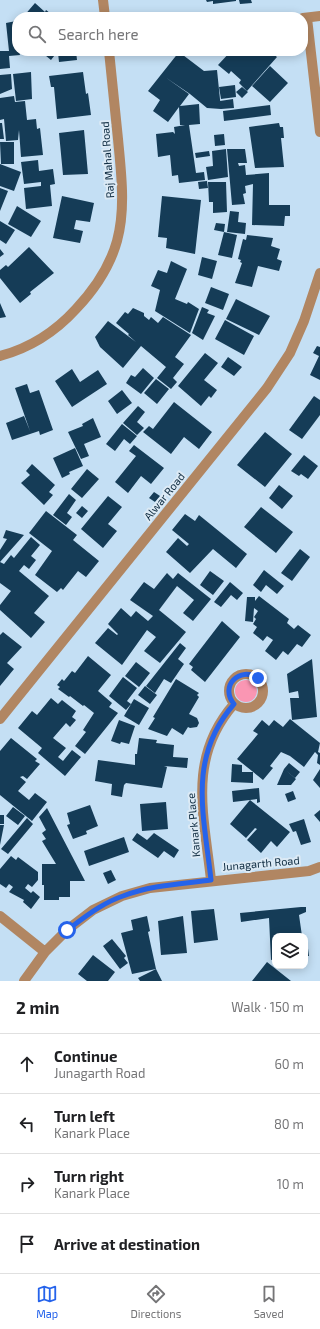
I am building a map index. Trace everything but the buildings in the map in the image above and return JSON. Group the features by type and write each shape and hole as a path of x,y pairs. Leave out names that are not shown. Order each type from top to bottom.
{"street":[{"path":"103,0 104,12"},
{"path":"308,18 320,16"},
{"path":"308,41 320,132"},
{"name":"Raj Mahal Road","path":"0,356 29,345 49,333 69,317 85,299 97,282 109,261 117,241 123,186 110,56"},
{"name":"Alwar Road","path":"0,719 267,388 290,353 304,321 320,273"},
{"name":"Kanark Place","path":"211,880 202,793 202,772 206,754 222,718 234,704"},
{"name":"Junagarth Road","path":"24,981 45,952 67,930 94,910 122,896 150,888 211,880 309,871 320,868"},
{"path":"0,916 45,952"}],"shaded area":[{"path":"246,680 254,683 257,691 254,699 246,702 238,699 235,691 238,683"}],"route":[{"path":"67,930 94,910 122,896 150,888 211,880 202,793 202,772 206,754 222,718 234,704 230,700 228,694 230,683 233,679 243,674 254,675 258,678"}]}
